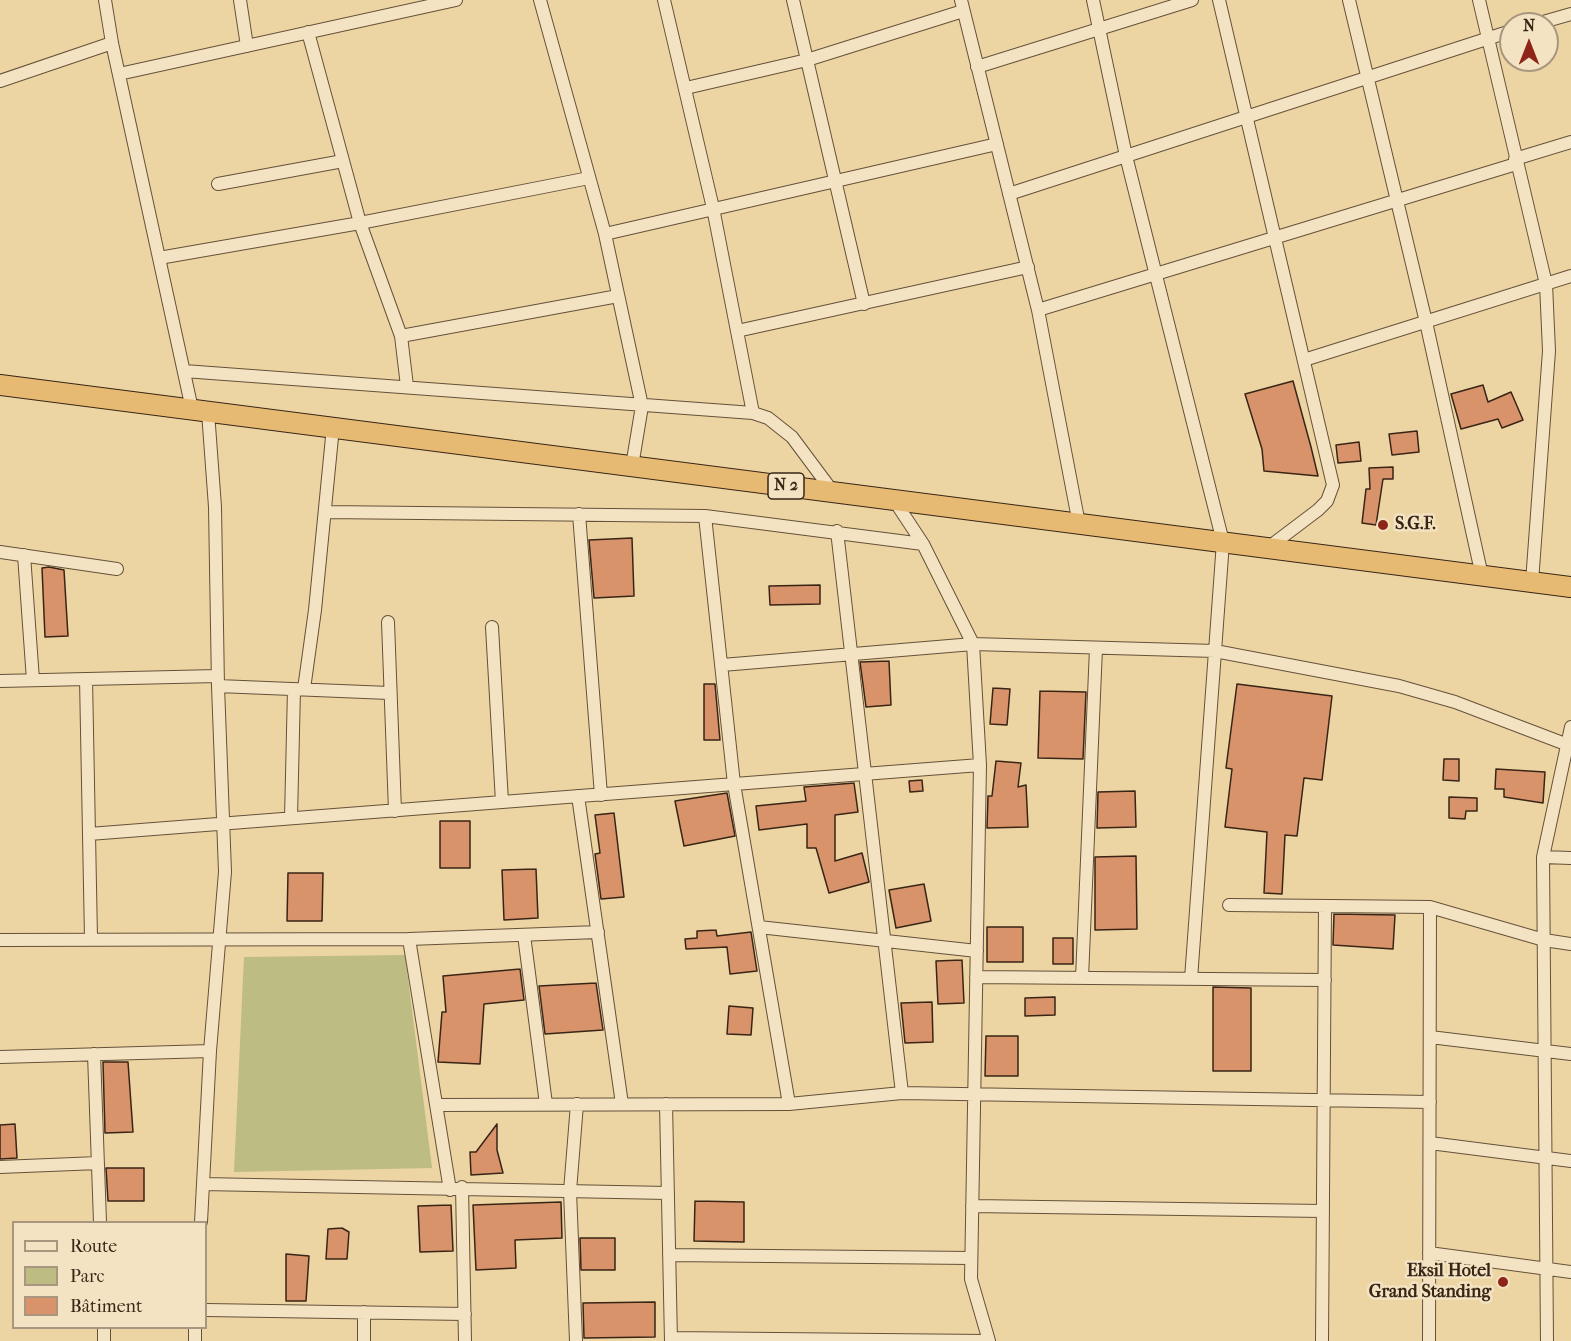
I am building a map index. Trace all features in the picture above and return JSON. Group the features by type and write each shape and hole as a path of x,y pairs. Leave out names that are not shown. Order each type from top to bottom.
{"highway":[{"name":"N 2","path":"0,385 1571,587"}],"street":[{"path":"105,0 112,43 184,372 200,410 215,507 217,681 225,872 210,1051 201,1221"},
{"path":"240,0 247,46"},
{"path":"119,74 308,32 418,4 456,0"},
{"path":"540,0 605,234 642,406 632,466"},
{"path":"664,0 712,208 753,413"},
{"path":"793,0 864,304"},
{"path":"1093,0 1126,156 1223,542 1191,979"},
{"path":"977,67 1192,0"},
{"path":"1219,0 1333,485 1327,501 1318,510 1269,547"},
{"path":"1349,0 1426,322 1482,576"},
{"path":"1479,0 1515,162 1546,284 1549,351 1532,582"},
{"path":"686,88 807,60 962,5 1038,310 1079,524"},
{"path":"308,32 360,223 401,336 407,386"},
{"path":"1009,194 1499,35"},
{"path":"0,81 112,43"},
{"path":"1038,310 1396,201 1571,142"},
{"path":"605,234 997,144"},
{"path":"218,184 343,162"},
{"path":"159,258 360,223 589,178"},
{"path":"737,331 1028,267"},
{"path":"1304,360 1571,276"},
{"path":"401,336 618,296"},
{"path":"184,372 407,386 753,413 768,418 792,437 832,492"},
{"path":"291,819 299,689 325,512 333,428"},
{"path":"666,1104 671,1339 987,1341 971,1279 980,765 973,644 923,544 894,500"},
{"path":"325,512 705,516 837,531 923,544"},
{"path":"579,514 601,795"},
{"path":"705,516 734,784 789,1104"},
{"path":"837,531 882,940 902,1093"},
{"path":"0,552 117,569"},
{"path":"24,555 33,680"},
{"path":"388,622 395,810"},
{"path":"492,627 502,802"},
{"path":"722,665 973,644 1215,651 1399,686 1455,702 1568,745"},
{"path":"1082,978 1096,648"},
{"path":"86,679 91,938"},
{"path":"0,681 86,679 217,681 299,689 389,693"},
{"path":"1547,1341 1544,857 1568,761 1571,727"},
{"path":"89,834 980,765"},
{"path":"578,796 622,1104"},
{"path":"1544,857 1571,858"},
{"path":"1228,905 1430,907 1544,940 1571,944"},
{"path":"1322,1341 1325,906"},
{"path":"1429,1341 1430,907"},
{"path":"759,927 976,951"},
{"path":"0,940 409,939 598,932"},
{"path":"524,935 546,1104"},
{"path":"409,939 436,1104 456,1189 465,1341"},
{"path":"976,977 1324,980"},
{"path":"1430,1037 1571,1054"},
{"path":"0,1057 210,1051"},
{"path":"94,1054 100,1221"},
{"path":"436,1104 789,1104 902,1093 1430,1102"},
{"path":"576,1341 570,1191 577,1104"},
{"path":"1430,1143 1571,1161"},
{"path":"0,1167 98,1163"},
{"path":"203,1184 668,1193"},
{"path":"972,1206 1323,1211"},
{"path":"1429,1253 1571,1272"},
{"path":"669,1255 971,1258"},
{"path":"207,1310 465,1314"},
{"path":"364,1312 364,1341"}],"green space":[{"path":"405,955 432,1168 234,1172 244,957"}],"building":[{"path":"1293,381 1318,476 1264,471 1262,449 1245,394"},
{"path":"1483,385 1488,402 1511,392 1523,420 1502,428 1498,419 1461,429 1451,394"},
{"path":"1417,431 1419,452 1392,455 1389,434"},
{"path":"1359,442 1361,461 1338,463 1336,445"},
{"path":"1393,467 1393,479 1383,479 1376,525 1362,523 1366,489 1370,489 1369,468"},
{"path":"632,538 634,596 594,598 589,540"},
{"path":"42,568 64,570 68,636 45,637"},
{"path":"820,585 820,604 770,605 769,586"},
{"path":"889,661 891,705 866,707 860,662"},
{"path":"704,684 715,684 720,740 704,740"},
{"path":"1237,684 1332,696 1322,780 1304,778 1297,836 1285,835 1282,894 1264,893 1267,832 1225,827 1232,769 1226,768"},
{"path":"993,688 1010,689 1007,725 990,724"},
{"path":"1040,691 1086,692 1083,759 1038,758"},
{"path":"1444,759 1459,759 1459,781 1443,780"},
{"path":"996,761 1021,763 1018,787 1026,785 1028,827 987,828 988,796 992,796"},
{"path":"1496,769 1545,772 1543,803 1504,797 1504,789 1495,789"},
{"path":"922,780 923,791 910,792 909,781"},
{"path":"854,783 858,812 835,815 835,861 862,853 869,882 829,893 816,848 807,848 807,824 759,830 756,806 806,801 804,787"},
{"path":"1135,791 1136,827 1097,828 1098,792"},
{"path":"727,793 735,836 684,846 675,801"},
{"path":"1449,797 1477,798 1477,811 1466,811 1465,819 1449,818"},
{"path":"614,813 624,897 601,899 595,854 600,853 595,815"},
{"path":"440,821 470,821 470,868 440,868"},
{"path":"1136,856 1137,929 1095,930 1095,857"},
{"path":"536,869 538,918 504,920 502,870"},
{"path":"288,873 323,873 322,921 287,921"},
{"path":"924,884 931,921 896,928 889,890"},
{"path":"1334,914 1395,915 1393,949 1333,945"},
{"path":"987,927 1023,927 1023,962 987,962"},
{"path":"716,930 717,936 751,932 757,971 730,974 727,947 686,949 685,939 697,938 697,931"},
{"path":"1053,938 1073,938 1073,964 1053,964"},
{"path":"962,960 964,1003 938,1004 936,961"},
{"path":"520,969 524,1000 484,1004 480,1064 438,1062 442,1012 446,1012 443,976"},
{"path":"596,983 603,1030 545,1034 539,986"},
{"path":"1213,987 1251,988 1251,1071 1213,1071"},
{"path":"1055,997 1055,1015 1025,1016 1025,998"},
{"path":"932,1002 933,1042 905,1043 901,1003"},
{"path":"729,1006 753,1008 751,1035 727,1034"},
{"path":"986,1036 1018,1036 1018,1076 985,1076"},
{"path":"103,1062 128,1062 133,1132 105,1133"},
{"path":"15,1124 17,1158 0,1159 0,1125"},
{"path":"497,1124 497,1150 503,1173 471,1175 470,1152 476,1152"},
{"path":"106,1168 144,1168 144,1201 108,1201"},
{"path":"695,1201 744,1202 744,1242 694,1241"},
{"path":"561,1202 562,1238 515,1240 516,1268 476,1270 473,1205"},
{"path":"451,1205 453,1251 420,1252 418,1206"},
{"path":"342,1228 349,1232 347,1259 326,1259 328,1229"},
{"path":"580,1238 615,1238 615,1270 581,1270"},
{"path":"286,1254 309,1256 306,1301 286,1301"},
{"path":"655,1302 655,1337 584,1338 583,1303"}],"place":[{"name":"S.G.F.","path":"1383,525"},
{"name":"Eksil Hotel Grand Standing","path":"1503,1282"}]}
